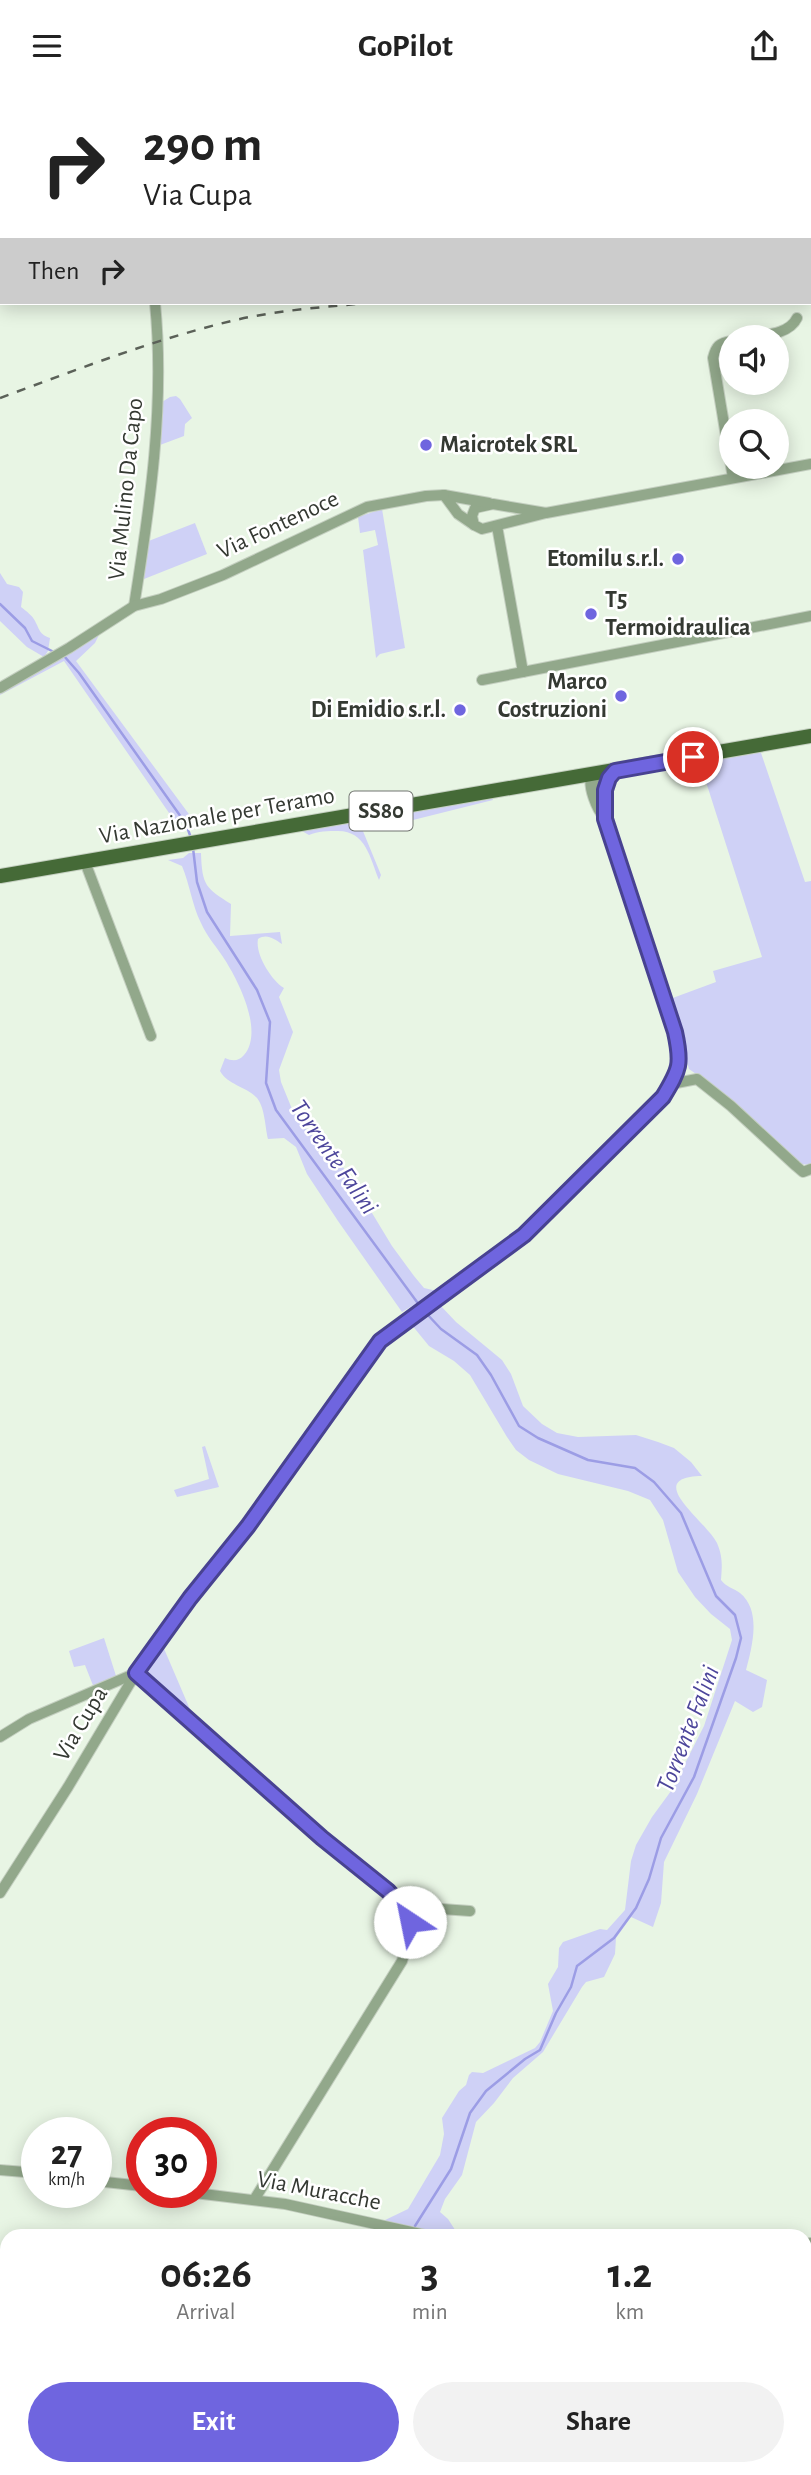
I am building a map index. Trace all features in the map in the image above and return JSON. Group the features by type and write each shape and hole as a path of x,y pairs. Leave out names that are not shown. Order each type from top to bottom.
{"main road":[{"name":"Via Nazionale per Teramo","path":"0,876 811,736"}],"street":[{"name":"Via Mulino Da Capo","path":"0,688 134,606 156,447 158,396 155,305"},
{"path":"789,328 797,318"},
{"path":"719,345 713,358 719,394"},
{"name":"Via Fontenoce","path":"789,468 811,464"},
{"name":"Via Fontenoce","path":"474,524 482,529 547,513 728,479"},
{"name":"Via Fontenoce","path":"134,606 161,599 223,575 367,507 444,495 547,513"},
{"path":"444,495 458,514 474,524"},
{"path":"474,524 472,516 475,508 493,504"},
{"path":"497,526 523,672"},
{"path":"482,680 811,616"},
{"name":"Via Cupa","path":"599,801 609,778 618,769"},
{"name":"Via Cupa","path":"0,1893 68,1787 136,1673 190,1598 248,1526 380,1341 524,1235 663,1097 671,1084 680,1066 681,1056 675,1032 599,801 596,779 591,774"},
{"path":"559,780 580,783 599,801"},
{"name":"Via Nazionale per Teramo","path":"85,862 151,1036"},
{"path":"671,1084 697,1079 731,1106 803,1172 811,1169"},
{"path":"0,1737 29,1719 136,1673 322,1838 388,1891 410,1916 409,1937 402,1961 254,2200"},
{"path":"410,1916 428,1908 470,1911"},
{"path":"0,2170 21,2172"},
{"name":"Via Muracche","path":"217,2196 339,2215 399,2229"}],"shaded area":[{"path":"176,396 192,418 185,424 184,436 160,445 162,402"},
{"path":"382,509 405,648 380,654 376,658 363,550 378,545 375,530 360,533 358,517"},
{"path":"195,523 207,554 139,581 146,542"},
{"path":"0,573 7,584 19,587 23,592 21,607 33,617 42,633 50,638 44,657 27,647 0,621"},
{"path":"99,635 95,643 76,661 194,821 176,823 64,661 0,695"},
{"path":"760,750 805,882 811,881 811,1165 800,1164 713,1086 689,1069 670,999 716,982 713,971 762,957 699,760"},
{"path":"492,797 493,800 405,822 377,823 368,828 365,819"},
{"path":"358,819 381,875 379,880 366,847 355,836 338,831 309,835 300,830"},
{"path":"189,853 201,853 207,885 231,904 230,936 280,932 282,944 270,937 264,937 258,939 258,945 265,966 284,988 279,997 293,1032 279,1070 281,1082 292,1109 305,1128 329,1149 349,1175 392,1246 414,1276 424,1288 437,1291 402,1312 307,1174 296,1147 284,1138 268,1139 259,1101 252,1093 223,1076 220,1071 225,1058 239,1059 250,1045 250,1021 237,981 198,916 182,866 168,860 183,858"},
{"path":"439,1304 456,1322 502,1360 511,1374 523,1406 542,1424 557,1433 578,1437 636,1435 674,1448 691,1462 702,1476 685,1478 677,1484 677,1492 682,1502 717,1543 722,1566 721,1580 740,1593 751,1609 754,1630 746,1670 767,1680 762,1707 753,1712 735,1701 697,1794 664,1862 661,1903 653,1927 631,1917 616,1938 615,1954 604,1977 586,1982 543,2052 513,2078 476,2122 462,2175 445,2199 440,2212 454,2229 414,2229 381,2222 408,2209 440,2155 444,2134 442,2118 459,2091 466,2085 469,2075 472,2072 483,2073 535,2048 540,2042 553,2011 548,1984 558,1967 559,1948 563,1942 600,1929 607,1930 625,1910 631,1861 636,1845 671,1791 704,1726 732,1640 730,1629 695,1597 678,1572 663,1520 650,1500 628,1491 558,1474 529,1460 516,1450 470,1375 454,1361 429,1346 411,1324"},
{"path":"205,1446 219,1487 177,1497 174,1490 209,1479 202,1447"},
{"path":"104,1638 117,1679 94,1688 85,1665 74,1667 69,1651"},
{"path":"162,1644 192,1714 192,1720 141,1674"}],"waterway":[{"name":"Torrente Falini","path":"0,604 25,628 32,641 52,651"},
{"name":"Torrente Falini","path":"64,656 79,673 186,824 191,838"},
{"name":"Torrente Falini","path":"193,848 197,882 207,912 257,990 270,1022 266,1083 276,1110 417,1302"},
{"name":"Torrente Falini","path":"415,2226 451,2169 470,2113 486,2091 540,2050 571,1987 577,1966 614,1938 636,1908 649,1879 661,1838 694,1777 741,1638 735,1615 716,1596 681,1513 654,1482 635,1468 588,1460 538,1438 519,1426 477,1355 441,1329 426,1313"}],"railway":[{"path":"0,398 179,335 271,313 346,305"}],"place":[{"name":"Maicrotek SRL","path":"426,445"},
{"name":"Etomilu s.r.l.","path":"678,559"},
{"name":"T5 Termoidraulica","path":"591,614"},
{"name":"Marco Costruzioni","path":"621,696"},
{"name":"Di Emidio s.r.l.","path":"460,710"}],"route":[{"path":"410,1922 410,1916 388,1891 322,1838 136,1673 190,1598 248,1526 380,1341 524,1235 663,1097 671,1084 680,1066 681,1056 605,819 604,801 609,778 618,769 693,757"}]}
